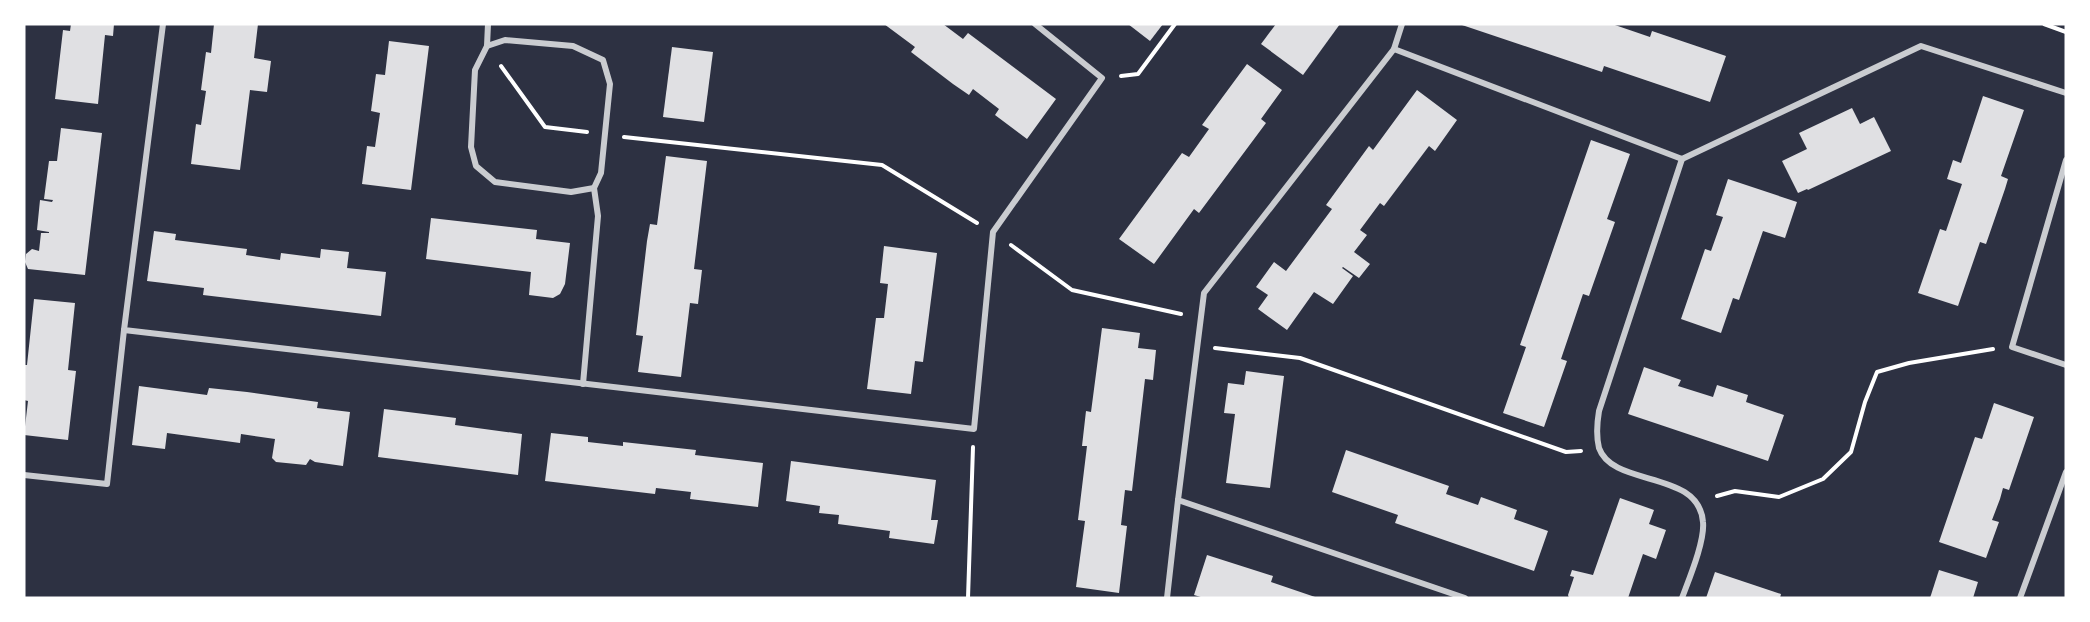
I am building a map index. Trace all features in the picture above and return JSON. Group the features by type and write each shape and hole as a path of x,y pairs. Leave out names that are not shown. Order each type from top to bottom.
{"street":[{"path":"24,475 107,484 163,24"},
{"path":"488,24 487,46 475,70 471,147 476,166 495,182 571,192 594,188"},
{"path":"124,330 974,429 993,232 1102,78 1035,24"},
{"path":"1167,598 1204,292 1394,49 1402,24"},
{"path":"487,46 505,40 573,46 603,60 609,84 601,173 594,188 598,216 584,384"},
{"path":"1394,49 1682,159 1921,46 2066,93"},
{"path":"1682,159 1599,411 1597,431 1600,450 1611,462 1625,470 1691,495 1696,502 1703,522 1701,538 1682,598"},
{"path":"2066,160 2012,347 2066,365"},
{"path":"2020,598 2066,472"},
{"path":"1178,500 1465,598"}],"path":[{"path":"1102,78 1138,74 1175,24"},
{"path":"2044,24 2066,32"},
{"path":"487,46 545,127 882,165 993,232 1072,290 1202,319"},
{"path":"1196,346 1300,358 1566,452 1600,450"},
{"path":"1696,502 1735,491 1779,497 1823,478 1851,452 1865,402 1877,372 1909,363 2012,347"},
{"path":"968,598 974,429"}],"building":[{"path":"71,24 114,24 113,36 105,35 98,104 55,99 63,30 70,31"},
{"path":"214,24 258,24 254,58 271,61 267,92 250,90 240,170 191,164 196,124 201,125 206,91 201,90 206,52 211,53"},
{"path":"884,24 943,24 963,39 968,33 1056,99 1027,139 995,115 999,109 973,89 969,95 953,84 911,52 915,47"},
{"path":"1128,24 1163,24 1150,41"},
{"path":"1276,24 1340,24 1303,75 1261,44"},
{"path":"1459,24 1612,24 1650,37 1652,31 1726,56 1710,102 1604,66 1602,72"},
{"path":"389,41 429,46 411,190 362,184 367,146 375,147 380,113 371,111 376,74 385,75"},
{"path":"672,47 713,52 704,122 663,117"},
{"path":"1247,64 1282,90 1261,119 1266,123 1199,213 1194,209 1154,264 1119,239 1182,153 1189,157 1209,129 1202,125"},
{"path":"1417,90 1457,120 1435,151 1429,146 1384,206 1380,203 1360,230 1367,235 1354,252 1370,264 1359,278 1343,267 1353,276 1333,304 1314,292 1287,330 1258,309 1268,295 1256,287 1274,262 1286,271 1332,209 1326,205 1369,146 1373,150"},
{"path":"1983,96 2024,110 2001,176 2008,179 2005,189 1986,244 1980,242 1958,306 1918,293 1940,229 1946,231 1962,184 1947,179 1953,160 1961,163"},
{"path":"1852,108 1860,124 1874,117 1891,151 1798,193 1782,161 1807,149 1799,133"},
{"path":"61,128 102,133 85,275 28,269 25,262 26,254 32,249 39,251 41,233 49,233 37,230 40,200 52,202 53,200 44,199 49,161 57,161"},
{"path":"1591,140 1630,154 1607,219 1615,222 1589,296 1583,294 1561,359 1567,361 1544,427 1503,413 1526,347 1520,345"},
{"path":"666,156 707,161 694,269 702,270 698,304 690,303 681,377 638,372 643,336 636,335 647,241 650,224 657,225"},
{"path":"1728,179 1797,202 1785,238 1763,231 1739,300 1733,298 1721,333 1681,319 1705,249 1711,251 1723,217 1716,215"},
{"path":"431,218 537,230 536,239 570,243 565,284 560,294 553,298 529,295 531,272 426,259"},
{"path":"154,231 176,234 175,240 247,249 246,255 280,260 281,253 320,258 321,249 349,252 347,268 386,272 381,316 203,295 204,288 147,281"},
{"path":"884,246 937,253 923,362 915,361 911,394 867,389 876,318 884,318 888,284 880,283"},
{"path":"34,299 75,303 68,370 76,371 68,440 24,435 28,401 24,400 24,365 27,365"},
{"path":"1102,328 1140,333 1138,348 1156,350 1153,380 1145,379 1132,491 1125,490 1121,525 1127,526 1119,593 1076,587 1085,521 1078,520 1087,446 1082,446 1086,411 1091,412"},
{"path":"1644,367 1681,380 1678,386 1713,397 1717,385 1748,395 1746,402 1784,415 1768,461 1628,414"},
{"path":"1246,371 1284,376 1270,488 1226,483 1235,414 1224,413 1228,383 1244,385"},
{"path":"139,386 207,395 209,388 247,392 318,402 317,408 350,412 343,466 315,462 310,459 306,465 276,462 272,458 275,439 241,434 240,443 167,433 165,449 132,445"},
{"path":"1994,403 2034,417 2009,490 2003,488 1992,520 1999,522 1986,558 1939,542 1975,437 1982,439"},
{"path":"384,409 456,418 455,425 522,434 518,475 378,457"},
{"path":"551,433 588,437 588,442 623,446 623,442 696,450 695,455 763,463 758,507 690,499 691,492 656,488 655,494 545,481"},
{"path":"1346,450 1449,486 1446,494 1478,505 1481,497 1517,510 1514,519 1548,531 1534,571 1395,523 1398,515 1332,492"},
{"path":"791,461 936,480 931,520 938,520 934,544 889,538 890,531 838,524 839,515 819,513 820,506 786,501"},
{"path":"1620,498 1654,510 1649,524 1666,530 1656,559 1643,554 1628,598 1569,598 1574,577 1570,576 1572,570 1593,575"},
{"path":"1207,555 1273,576 1271,582 1318,598 1204,598 1194,595"},
{"path":"1939,570 1978,582 1973,598 1930,598"},
{"path":"1715,572 1781,594 1780,598 1706,598"}]}
